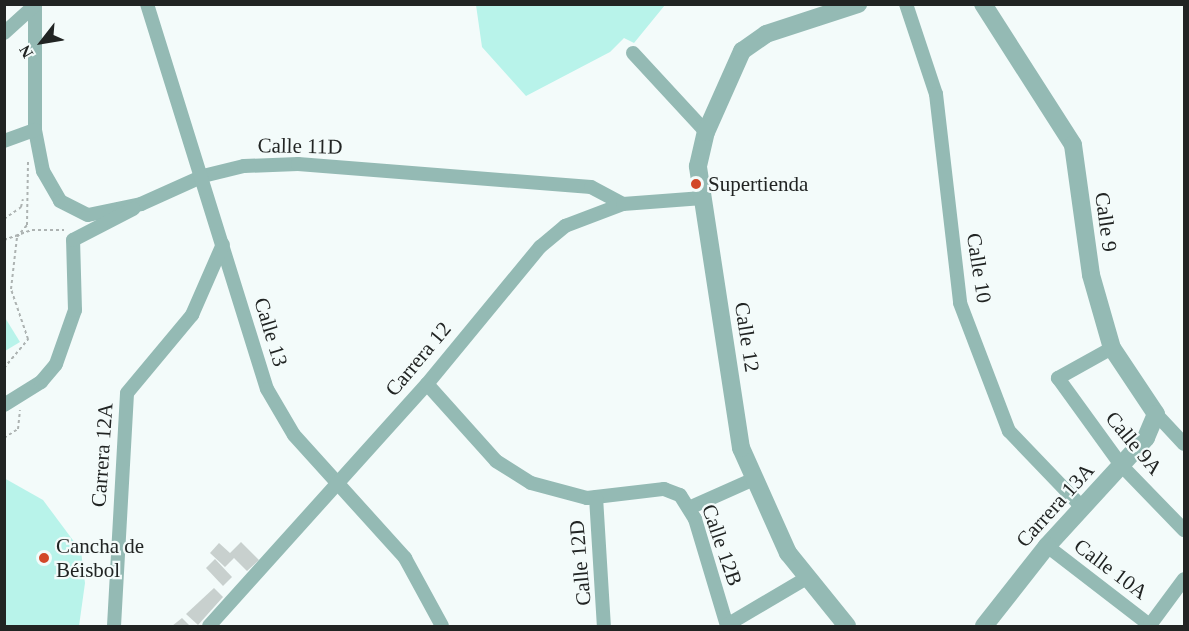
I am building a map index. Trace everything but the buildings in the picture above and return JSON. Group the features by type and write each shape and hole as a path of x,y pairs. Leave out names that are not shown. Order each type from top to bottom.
{"street":[{"name":"Calle 13","path":"147,4 203,176 267,388 294,435 341,482 405,558 442,627"},
{"path":"633,53 706,132 742,51 754,40 858,4"},
{"name":"Calle 10","path":"906,4 936,94 960,303 1009,430 1083,507"},
{"name":"Calle 9","path":"983,4 1073,145 1091,275 1112,348 1156,414 1185,444"},
{"name":"Calle 11D","path":"35,5 37,136 43,171 60,201 88,215 141,204 203,176 244,166 309,165 591,187 623,204"},
{"path":"4,33 35,5"},
{"name":"Calle 12","path":"706,132 698,166 741,447 752,480 805,579 847,627"},
{"path":"4,141 37,136"},
{"name":"Carrera 12","path":"209,627 224,621 427,384 540,247 565,226 623,204 703,198"},
{"path":"4,405 22,395 56,364 75,310 73,240 141,204"},
{"name":"Carrera 12A","path":"114,627 127,393 192,315 223,244"},
{"name":"Calle 9A","path":"1112,348 1058,378 1121,465 1185,530"},
{"path":"427,384 505,466 531,483 596,497"},
{"name":"Carrera 13A","path":"984,627 1047,546 1155,425 1156,414"},
{"path":"689,508 752,480"},
{"name":"Calle 12B","path":"596,497 664,489 680,495 689,508 727,626"},
{"name":"Calle 12D","path":"596,497 605,626"},
{"name":"Calle 10A","path":"1047,546 1150,626"},
{"path":"727,626 805,579"},
{"path":"1150,626 1185,579"}],"path":[{"path":"4,219 21,207 26,165 37,136"},
{"path":"4,368 28,339 10,289 17,237 27,225 23,196"},
{"path":"4,240 32,230 97,229"},
{"path":"4,438 18,429 22,395"}],"green space":[{"path":"476,4 665,5 634,43 624,38 610,52 526,96 482,47"},
{"path":"4,316 20,342 5,351 4,351"},
{"name":"Cancha de Béisbol","path":"4,478 43,500 81,551 85,583 79,626 5,626"}],"place":[{"name":"Supertienda","path":"696,184"},
{"name":"Cancha de Béisbol","path":"44,558"}]}
